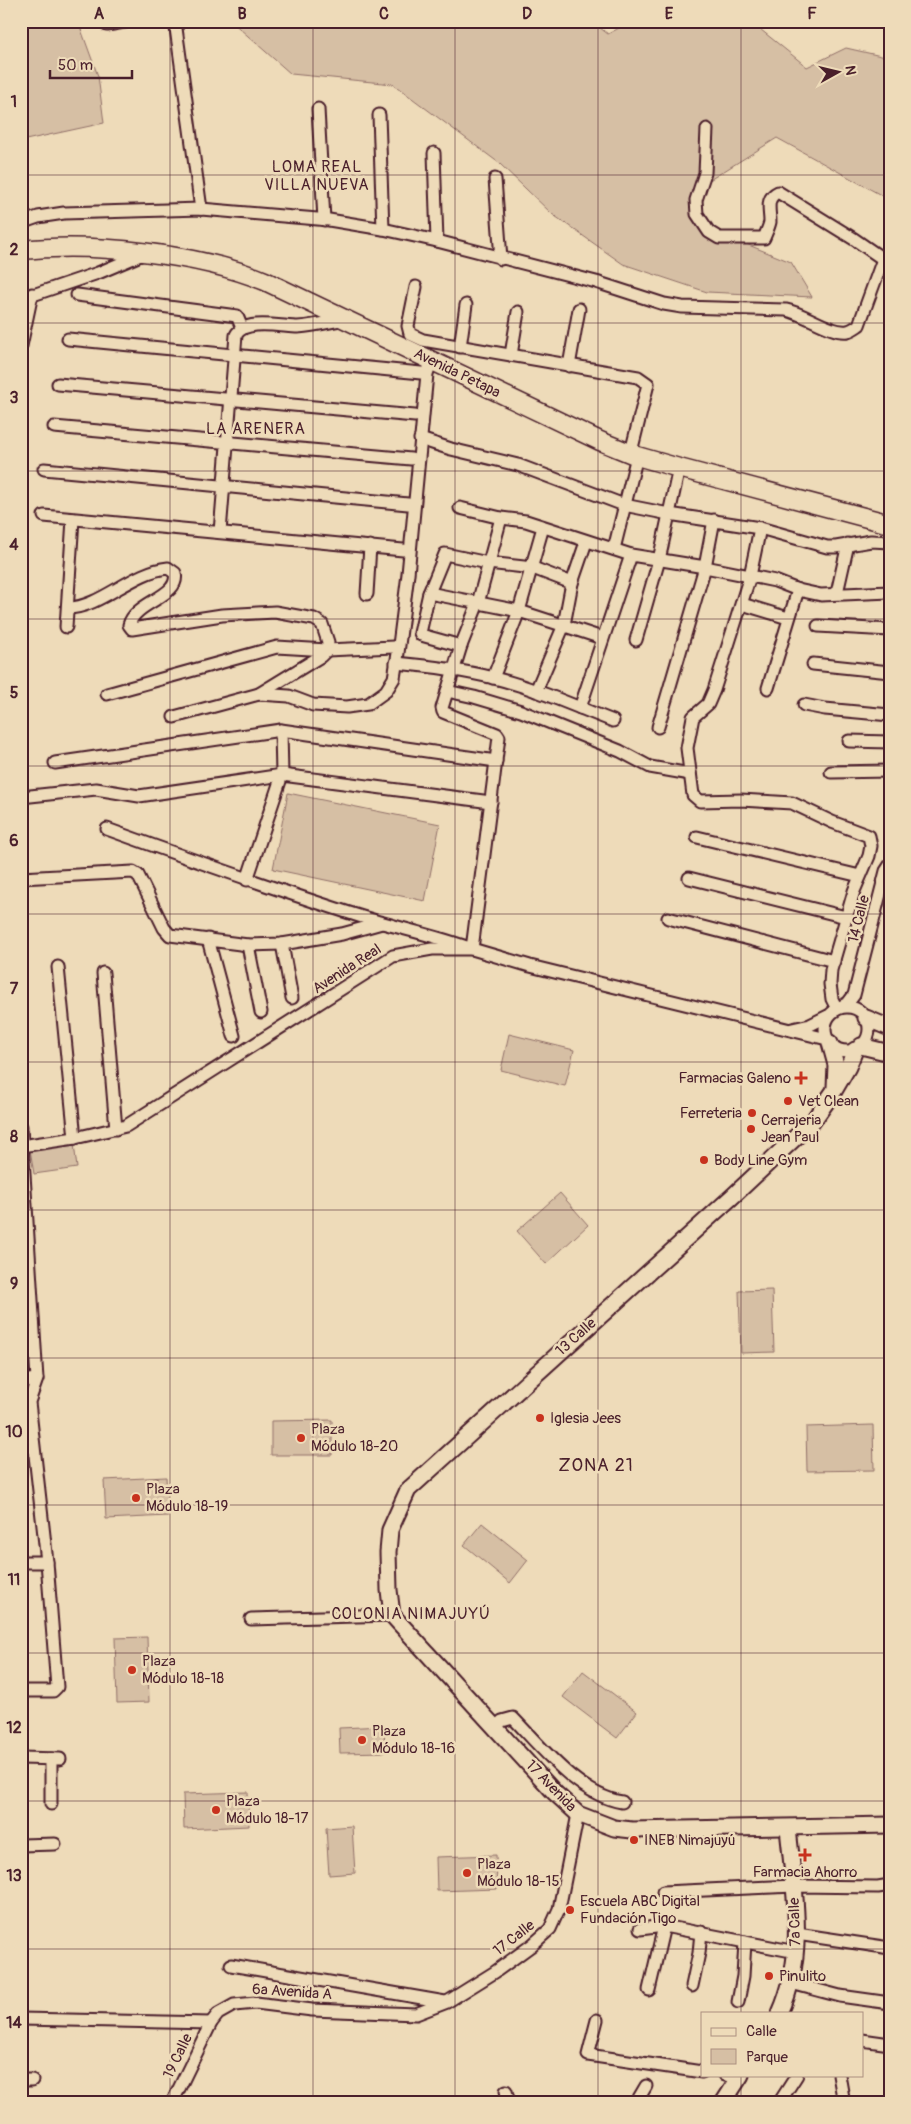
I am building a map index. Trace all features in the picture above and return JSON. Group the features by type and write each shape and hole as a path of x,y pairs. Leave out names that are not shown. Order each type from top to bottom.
{"main road":[{"name":"Avenida Petapa","path":"21,250 69,247 145,253 221,266 252,276 416,353 426,367 600,441 679,468 883,522"}],"street":[{"path":"107,25 130,21"},
{"path":"175,21 201,209"},
{"path":"318,109 324,220"},
{"path":"379,115 383,229"},
{"path":"707,129 706,173 696,200 697,214 708,232 719,238 764,238 770,223 768,210 770,199 778,192 854,238 883,259 890,273"},
{"path":"434,153 437,241"},
{"path":"496,179 501,258"},
{"path":"21,223 38,217 64,213 201,209 324,220 383,229 437,241 596,282 664,304 682,307 786,310 797,312 835,329 848,330 859,325 883,259"},
{"path":"21,299 98,273 145,253"},
{"path":"416,287 411,303 408,330 410,334 430,341 460,347 638,377 648,384 614,549"},
{"path":"21,346 32,294"},
{"path":"77,295 237,316 242,328"},
{"path":"460,347 466,305"},
{"path":"569,366 579,309"},
{"path":"511,355 518,312"},
{"path":"220,532 236,335 242,328 258,325 300,327 345,319"},
{"path":"68,339 234,354 426,367 428,374 420,438 408,574 394,678 386,691 368,704 347,708 312,705 289,696 259,694"},
{"path":"416,353 430,341"},
{"path":"58,384 415,416"},
{"path":"54,427 411,459"},
{"path":"420,438 451,449 518,465 624,505 760,528 827,547 871,541 890,542"},
{"path":"636,640 659,560 679,468"},
{"path":"44,469 408,504"},
{"path":"460,508 501,518 526,520 586,542 631,555 705,566 775,581 798,590 821,594 890,592"},
{"path":"44,516 403,550"},
{"path":"107,829 247,880 382,923 445,939 472,949 498,736 443,712 442,708 461,646 478,603 501,518"},
{"path":"66,627 73,519"},
{"path":"658,727 705,566 714,520"},
{"path":"871,541 883,522"},
{"path":"493,678 519,611 533,568 543,527"},
{"path":"760,528 742,604 708,704 693,717 687,748 693,795 700,801 741,800 792,804 869,836 871,846 846,917 834,961 830,984 835,1011"},
{"path":"536,691 564,625 572,583 586,542"},
{"path":"837,593 848,544"},
{"path":"367,594 370,546"},
{"path":"461,646 420,635 429,593 445,554 533,568 572,583"},
{"path":"580,708 631,555"},
{"path":"68,608 88,604 135,578 168,568 176,573 177,578 174,588 138,610 129,624 132,629 222,615 275,612 314,619 322,624 328,642 327,650 321,656 259,694 174,717"},
{"path":"768,688 798,590"},
{"path":"429,593 519,611 602,638"},
{"path":"742,604 788,618"},
{"path":"818,626 890,630"},
{"path":"107,694 277,647 327,650 394,647"},
{"path":"396,663 453,670 493,678 536,691 613,721"},
{"path":"813,664 890,672"},
{"path":"447,691 521,710 620,751 650,767 690,774"},
{"path":"804,704 825,709 890,715"},
{"path":"55,763 281,730 496,761"},
{"path":"247,880 282,775 281,730"},
{"path":"849,740 890,742"},
{"path":"831,772 890,771"},
{"path":"21,797 96,789 139,796 282,775 491,802"},
{"path":"697,837 860,876"},
{"name":"14 Calle","path":"835,1011 852,1000 859,986 886,871 890,865"},
{"path":"21,878 132,872 138,875 168,934 248,945 282,944 342,934 382,923"},
{"path":"688,878 846,917"},
{"path":"668,918 834,961"},
{"path":"208,939 234,1036"},
{"path":"282,944 292,998"},
{"path":"248,945 261,1012"},
{"name":"Avenida Real","path":"22,1146 75,1138 126,1126 393,956 432,949 472,949 530,966 828,1041"},
{"path":"58,967 75,1138"},
{"path":"103,972 116,1129"},
{"name":"14 Calle","path":"859,986 860,1003 864,1016"},
{"path":"834,1091 836,1064 824,1027 835,1011 855,1008 864,1016 890,1028"},
{"name":"Avenida Real","path":"774,1027 802,1027 835,1011"},
{"path":"858,1048 868,1034 869,1026 864,1016"},
{"path":"828,1041 839,1050 858,1048 890,1053"},
{"name":"13 Calle","path":"392,1614 388,1580 390,1530 408,1490 734,1195 813,1120 834,1091 858,1048"},
{"path":"21,1127 27,1283 36,1379 29,1402 47,1562 57,1687 53,1692 21,1691"},
{"path":"21,1381 36,1379"},
{"path":"21,1562 47,1562"},
{"path":"252,1619 392,1614"},
{"name":"17 Avenida","path":"392,1614 556,1793 578,1814 614,1828 632,1830 890,1825"},
{"path":"496,1727 502,1721 513,1718 565,1772 603,1798 622,1802"},
{"path":"21,1758 56,1759 51,1804"},
{"name":"17 Calle","path":"447,2002 495,1972 532,1945 550,1929 560,1909 578,1814"},
{"name":"7a Calle","path":"780,2012 791,1983 797,1934 788,1828"},
{"path":"21,1844 55,1844"},
{"path":"663,1892 794,1886 886,1887"},
{"path":"649,1990 664,1926"},
{"path":"640,1929 664,1926 796,1952"},
{"path":"692,1986 701,1932"},
{"path":"797,1934 890,1948"},
{"path":"738,2002 745,1942"},
{"path":"231,1965 447,2002"},
{"path":"791,1983 840,1996 890,2004"},
{"name":"6a Avenida A","path":"211,2023 218,2014 234,2005 256,2003 312,2010 416,2014 447,2002"},
{"path":"21,2019 211,2023"},
{"path":"597,2020 588,2055 701,2072"},
{"name":"19 Calle","path":"172,2103 211,2023"},
{"path":"864,2040 890,2044"},
{"path":"723,2103 736,2076"},
{"path":"779,2103 796,2076"},
{"path":"839,2076 844,2103"},
{"path":"636,2103 646,2086"},
{"path":"506,2091 509,2103"}],"green space":[{"path":"21,21 78,21 98,76 104,123 21,141"},
{"path":"231,21 591,21 608,34 632,21 750,21 807,67 846,48 890,58 890,200 777,138 700,186 701,226 791,262 812,297 707,292 623,264 552,214 499,163 393,84 291,74"},
{"path":"288,793 440,824 425,901 273,869"},
{"path":"509,1034 574,1050 565,1086 501,1070"},
{"path":"74,1144 77,1168 34,1174 30,1149"},
{"path":"560,1193 588,1225 546,1264 517,1231"},
{"path":"772,1290 774,1352 741,1353 739,1291"},
{"name":"Plaza Módulo 18-20","path":"332,1420 332,1455 271,1455 271,1421"},
{"path":"873,1425 874,1470 807,1471 806,1427"},
{"name":"Plaza Módulo 18-19","path":"166,1477 168,1516 106,1519 104,1480"},
{"path":"482,1523 528,1560 510,1583 464,1545"},
{"name":"Plaza Módulo 18-18","path":"147,1637 149,1702 117,1703 115,1638"},
{"path":"583,1671 637,1712 617,1738 563,1697"},
{"name":"Plaza Módulo 18-16","path":"384,1726 385,1752 340,1753 339,1728"},
{"name":"Plaza Módulo 18-17","path":"248,1792 249,1826 184,1829 183,1794"},
{"path":"352,1826 355,1873 329,1875 326,1828"},
{"name":"Plaza Módulo 18-15","path":"496,1855 497,1889 437,1891 436,1857"}],"place":[{"name":"Farmacias Galeno","path":"801,1078"},
{"name":"Vet Clean","path":"788,1101"},
{"name":"Ferreteria","path":"752,1113"},
{"name":"Cerrajeria Jean Paul","path":"751,1129"},
{"name":"Body Line Gym","path":"704,1160"},
{"name":"Iglesia Jees","path":"540,1418"},
{"name":"Plaza Módulo 18-20","path":"301,1438"},
{"name":"Plaza Módulo 18-19","path":"136,1498"},
{"name":"Plaza Módulo 18-18","path":"132,1670"},
{"name":"Plaza Módulo 18-16","path":"362,1740"},
{"name":"Plaza Módulo 18-17","path":"216,1810"},
{"name":"INEB Nimajuyú","path":"634,1840"},
{"name":"Farmacia Ahorro","path":"805,1855"},
{"name":"Plaza Módulo 18-15","path":"467,1873"},
{"name":"Escuela ABC Digital Fundación Tigo","path":"570,1910"},
{"name":"Pinulito","path":"769,1976"}],"district":[{"name":"LOMA REAL VILLA NUEVA","path":"317,176"},
{"name":"LA ARENERA","path":"256,429"},
{"name":"ZONA 21","path":"596,1465"},
{"name":"COLONIA NIMAJUYÚ","path":"411,1614"}]}
